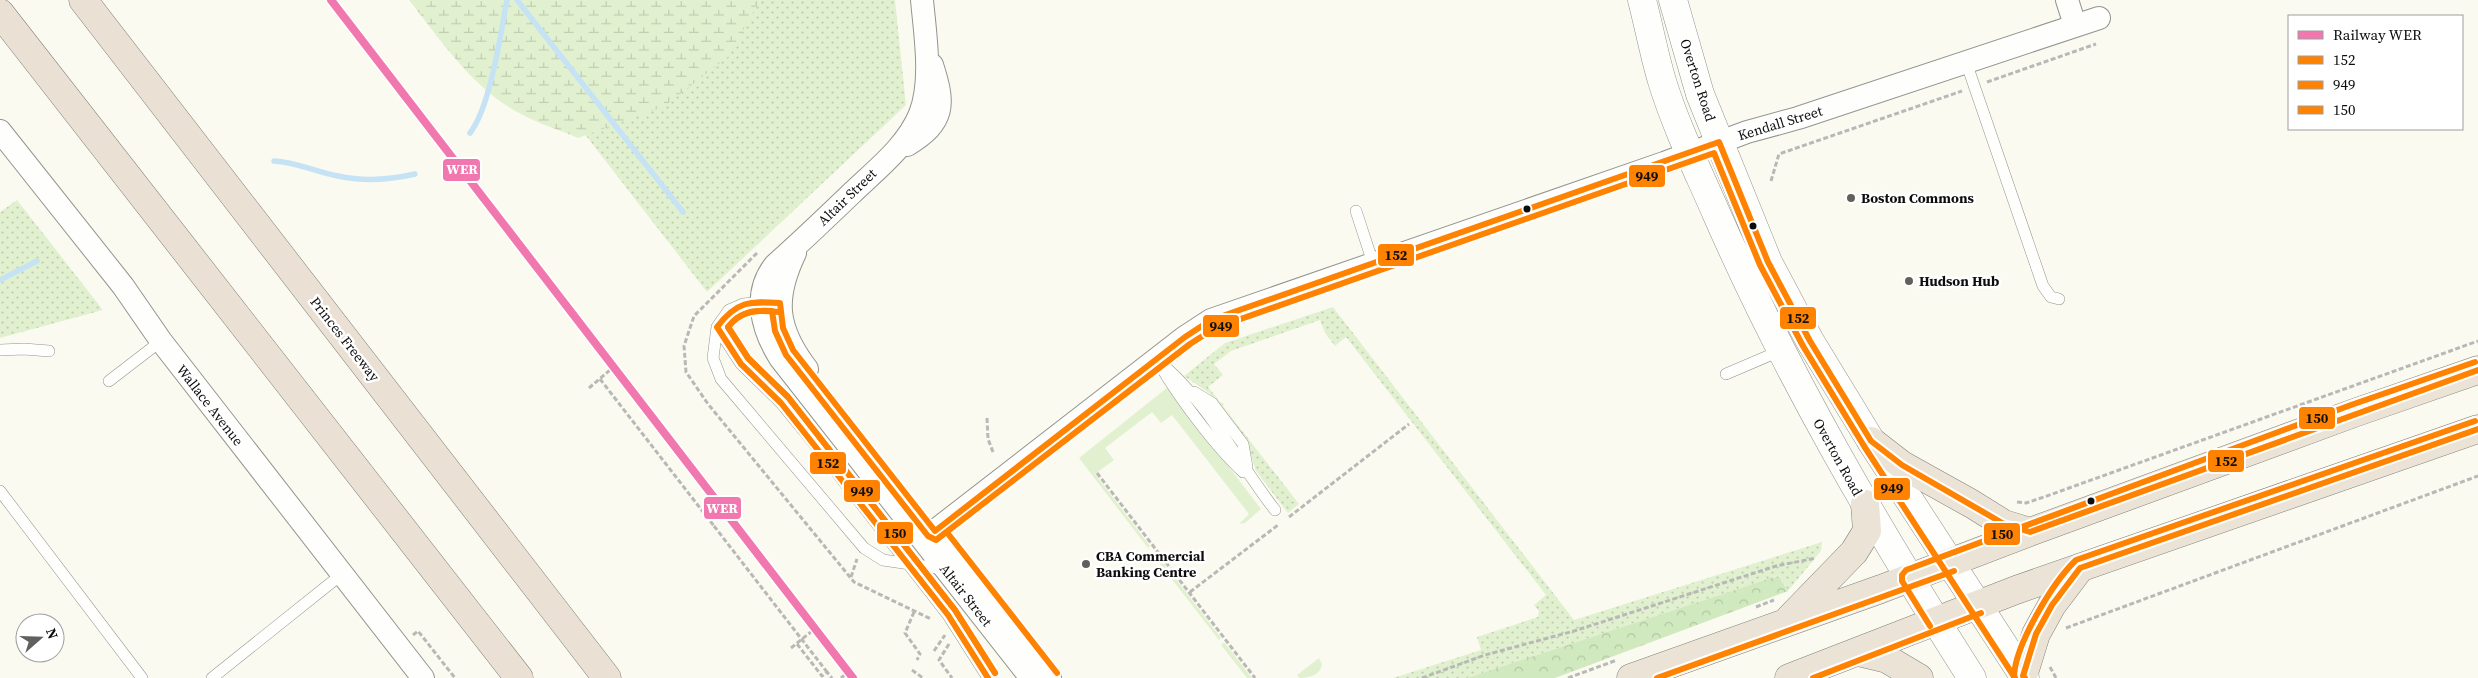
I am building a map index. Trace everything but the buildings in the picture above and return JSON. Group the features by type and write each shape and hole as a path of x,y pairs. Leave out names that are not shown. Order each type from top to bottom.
{"highway":[{"name":"Princes Freeway","path":"83,0 607,678"},
{"path":"0,13 519,678"},
{"path":"1627,668 1782,610 1910,578 2354,413 2478,370"},
{"path":"1789,678 2080,568 2478,429"},
{"path":"1871,441 1902,465 2004,524 2030,532"},
{"path":"1782,610 1854,552 1866,531 1865,504"},
{"path":"2024,677 2036,634 2052,605 2080,568"},
{"path":"1858,652 1887,659 1919,678"}],"street":[{"name":"Altair Street","path":"922,0 927,50 925,92 920,114 895,152 768,274 763,284 770,302 766,335 780,358 1050,678"},
{"name":"Overton Road","path":"1642,0 1663,83 1690,153 1734,254 1782,350 1865,504 1972,678"},
{"name":"Overton Road","path":"1673,0 1700,94 1768,262 1810,341 1871,441 2024,677"},
{"path":"2067,0 2075,25"},
{"name":"Kendall Street","path":"929,536 1156,359 1211,320 1719,142 2099,18"},
{"name":"Wallace Avenue","path":"0,131 124,286 161,341 422,678"},
{"name":"Altair Street","path":"929,536 946,569 1030,678"}],"lane":[{"path":"1966,62 2043,286 2051,297 2059,299"},
{"path":"1356,210 1373,263"},
{"path":"770,302 743,304 730,310 717,327 713,358 721,378 864,548 883,560 909,566 946,569"},
{"path":"717,327 741,364 786,410 948,615 988,678"},
{"path":"109,381 161,341"},
{"path":"0,350 49,352"},
{"path":"1726,374 1782,350"},
{"path":"1156,359 1178,377 1187,388 1234,449 1248,476"},
{"path":"1156,359 1170,383 1230,460 1248,476 1275,510"},
{"path":"0,491 142,678"},
{"path":"212,678 342,574"}],"path":[{"path":"1771,181 1779,154 2096,44"},
{"path":"763,246 694,316 684,346 686,372 708,404 854,582 937,622"},
{"path":"2011,501 2026,503 2044,497 2478,341"},
{"path":"589,388 610,370"},
{"path":"600,379 832,678"},
{"path":"987,418 988,439 994,452"},
{"path":"1190,592 1409,424"},
{"path":"1096,473 1255,678"},
{"path":"2060,632 2067,627 2097,615 2478,476"},
{"path":"1422,678 1485,655 1574,631 1776,566 1819,557 1813,564"},
{"path":"1751,609 1782,610"},
{"path":"914,612 905,633 920,654 917,660"},
{"path":"791,648 812,631"},
{"path":"934,651 944,633 949,643 939,660 952,678"},
{"path":"797,644 822,676 827,672"},
{"path":"1568,678 1627,668"},
{"path":"912,670 923,678"},
{"path":"841,678 846,674"}],"green space":[{"path":"409,0 759,0 759,2 728,57 663,107 578,138 528,118 488,92 446,48"},
{"path":"481,0 895,0 906,105 707,292"},
{"path":"17,200 103,310 0,338 0,212"},
{"path":"1333,307 1574,620 1822,542 1821,551 1788,591 1782,580 1771,578 1467,678 1393,678 1481,650 1477,637 1538,617 1539,611 1534,605 1546,595 1346,337 1335,346 1325,333 1320,320 1231,351 1214,364 1223,375 1208,387 1224,404 1223,406 1299,504 1288,513 1256,471 1247,442 1209,393 1184,376 1225,343"},
{"path":"1168,387 1261,509 1245,523 1239,524 1249,514 1172,415 1161,423 1152,412 1105,448 1114,460 1095,474 1150,546 1148,548 1079,458"},
{"path":"1156,553 1221,638 1219,640 1153,555"},
{"path":"1771,578 1780,578 1788,591 1555,678 1467,678"},
{"path":"1224,642 1252,678 1247,678 1221,645"},
{"path":"1319,658 1322,664 1317,673 1299,678 1297,675"}],"waterway":[{"path":"470,133 484,105 489,88 507,0"},
{"path":"517,0 683,212"},
{"path":"274,161 290,163 348,178 367,180 396,178 415,174"},
{"path":"0,280 37,261"}],"rail line":[{"name":"WER","path":"331,0 853,678"}],"transit line":[{"name":"152","path":"988,678 948,615 781,403 741,364 717,327 724,318 738,307 744,304 760,302 780,303 783,328 793,350 935,531 1185,337 1211,320 1719,142 1768,262 1810,341 1871,441 1902,465 2004,524 2030,532 2478,370"},
{"name":"949","path":"995,673 955,610 788,397 748,358 728,327 737,318 747,313 772,311 775,331 786,355 928,536 936,540 1190,344 1215,328 1714,153 1760,265 1803,346 1864,446 2015,678"},
{"name":"150","path":"779,312 751,312 739,317 728,327 748,358 788,397 955,610 995,673"},
{"name":"150","path":"1930,626 1902,581 1902,575 1906,570 2351,405 2475,362"},
{"name":"150","path":"2014,678 2020,649 2036,615 2057,583 2076,560 2475,421"},
{"name":"152","path":"2025,678 2023,676 2036,634 2052,605 2080,568 2478,429"},
{"name":"150","path":"949,535 1057,673"},
{"name":"949","path":"1657,678 1954,571"},
{"name":"949","path":"1813,678 1981,613"}],"place":[{"name":"Boston Commons","path":"1851,198"},
{"name":"Hudson Hub","path":"1909,281"},
{"name":"CBA Commercial Banking Centre","path":"1086,564"}]}
